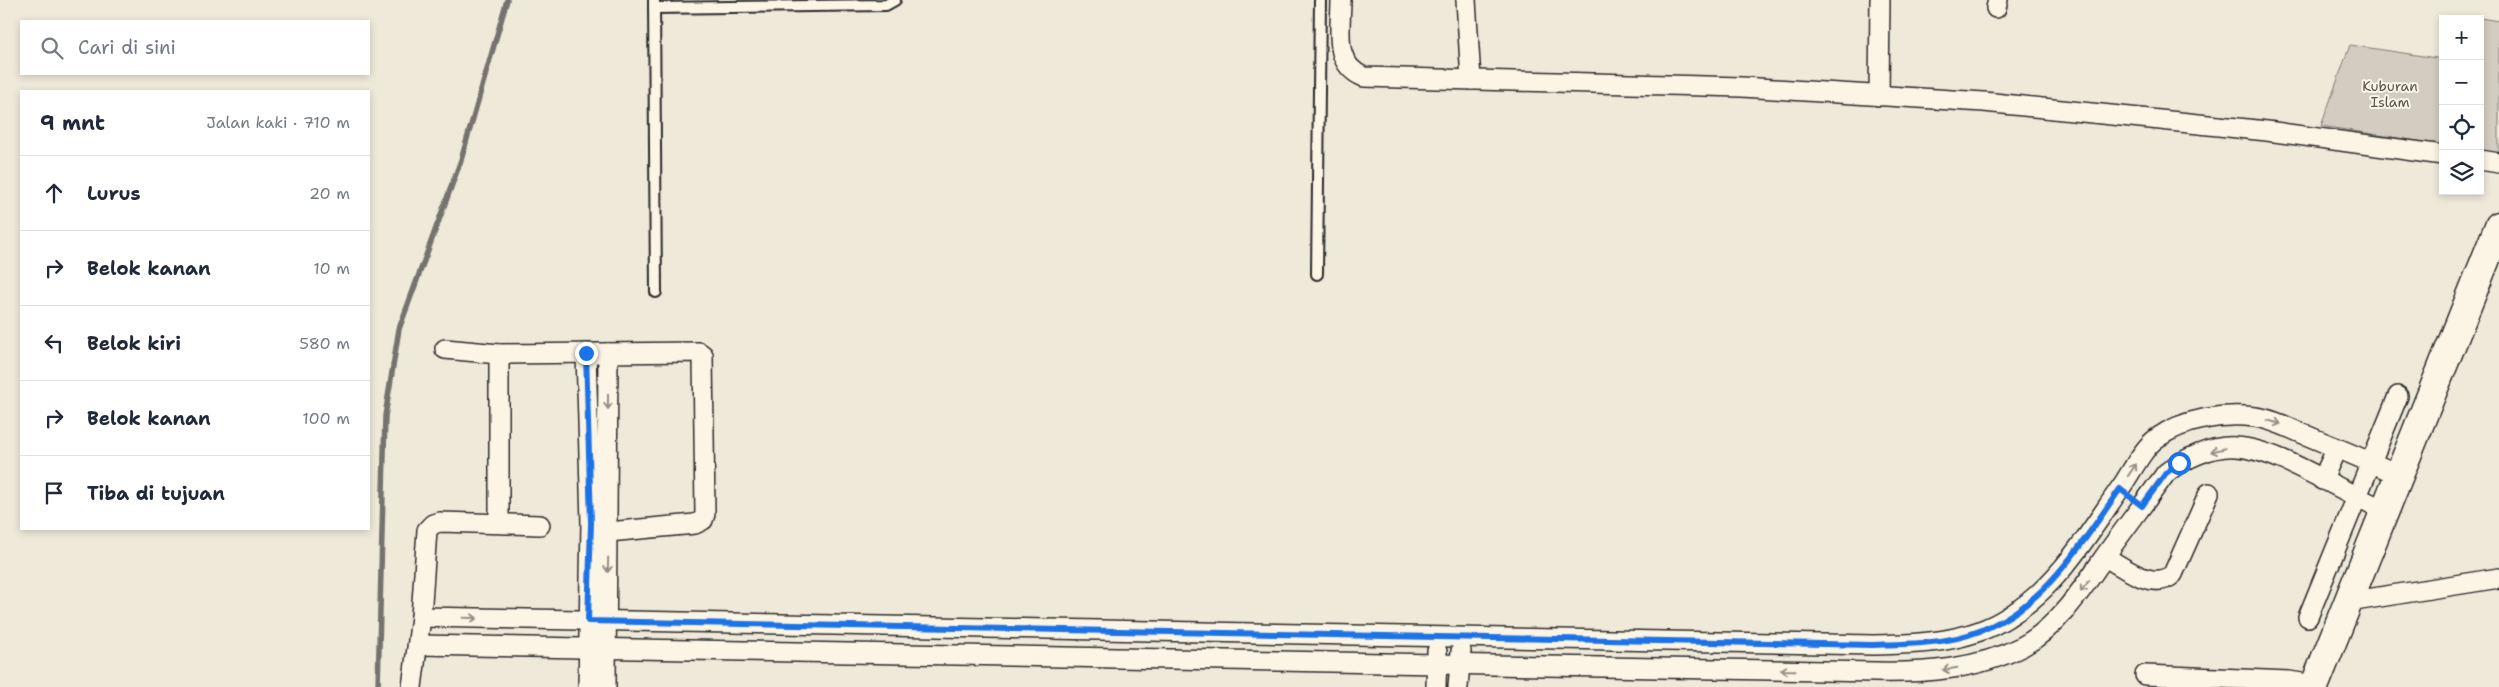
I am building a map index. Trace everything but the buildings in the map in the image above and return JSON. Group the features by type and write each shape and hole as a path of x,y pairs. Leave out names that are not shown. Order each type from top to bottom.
{"street":[{"path":"1341,0 1342,55 1352,72 1364,77 1742,87 1984,102 2267,131 2439,154"},
{"path":"1466,0 1471,80"},
{"path":"1879,96 1880,0"},
{"path":"2484,161 2499,163"},
{"path":"2145,676 2279,681 2314,686 2383,509 2399,474 2499,226"},
{"path":"445,349 499,354 699,352 703,355 705,514 700,523 608,532"},
{"path":"586,353 591,523 588,621 598,648 606,687"},
{"path":"588,687 607,621 608,353"},
{"path":"499,354 499,522"},
{"path":"2308,617 2398,396"},
{"path":"421,617 1873,645 1921,644 1957,638 1986,629 2008,617 2042,593 2062,571 2156,439 2182,424 2229,416 2256,417 2283,425 2399,474"},
{"path":"2289,464 2302,433"},
{"path":"418,645 1460,664 1874,680 1970,665 1996,658 2024,646 2040,634 2084,588 2166,473 2179,463 2215,450 2234,446 2264,453 2356,498 2383,509"},
{"path":"2322,480 2337,448"},
{"path":"2120,489 2142,506"},
{"path":"2105,557 2149,580 2159,581 2168,579 2173,574 2208,493"},
{"path":"412,687 421,617 427,530 433,524 440,522 499,522 540,525"},
{"path":"2348,602 2499,578"},
{"path":"980,655 981,628"},
{"path":"1436,687 1438,636"},
{"path":"1458,687 1463,637"},
{"path":"1873,645 1874,680"}],"lane":[{"path":"656,292 654,4 886,5 895,0"},
{"path":"1317,274 1320,0"}],"green space":[{"path":"2484,19 2499,21 2499,154 2484,152"},
{"name":"Kuburan Islam","path":"2350,45 2439,58 2439,144 2321,126"}],"waterway":[{"path":"378,687 385,416 399,329 461,160 507,0"}],"route":[{"path":"586,353 591,523 588,621 1873,645 1921,644 1957,638 1986,629 2008,617 2042,593 2062,571 2120,489 2142,506 2166,473 2179,463"}]}
